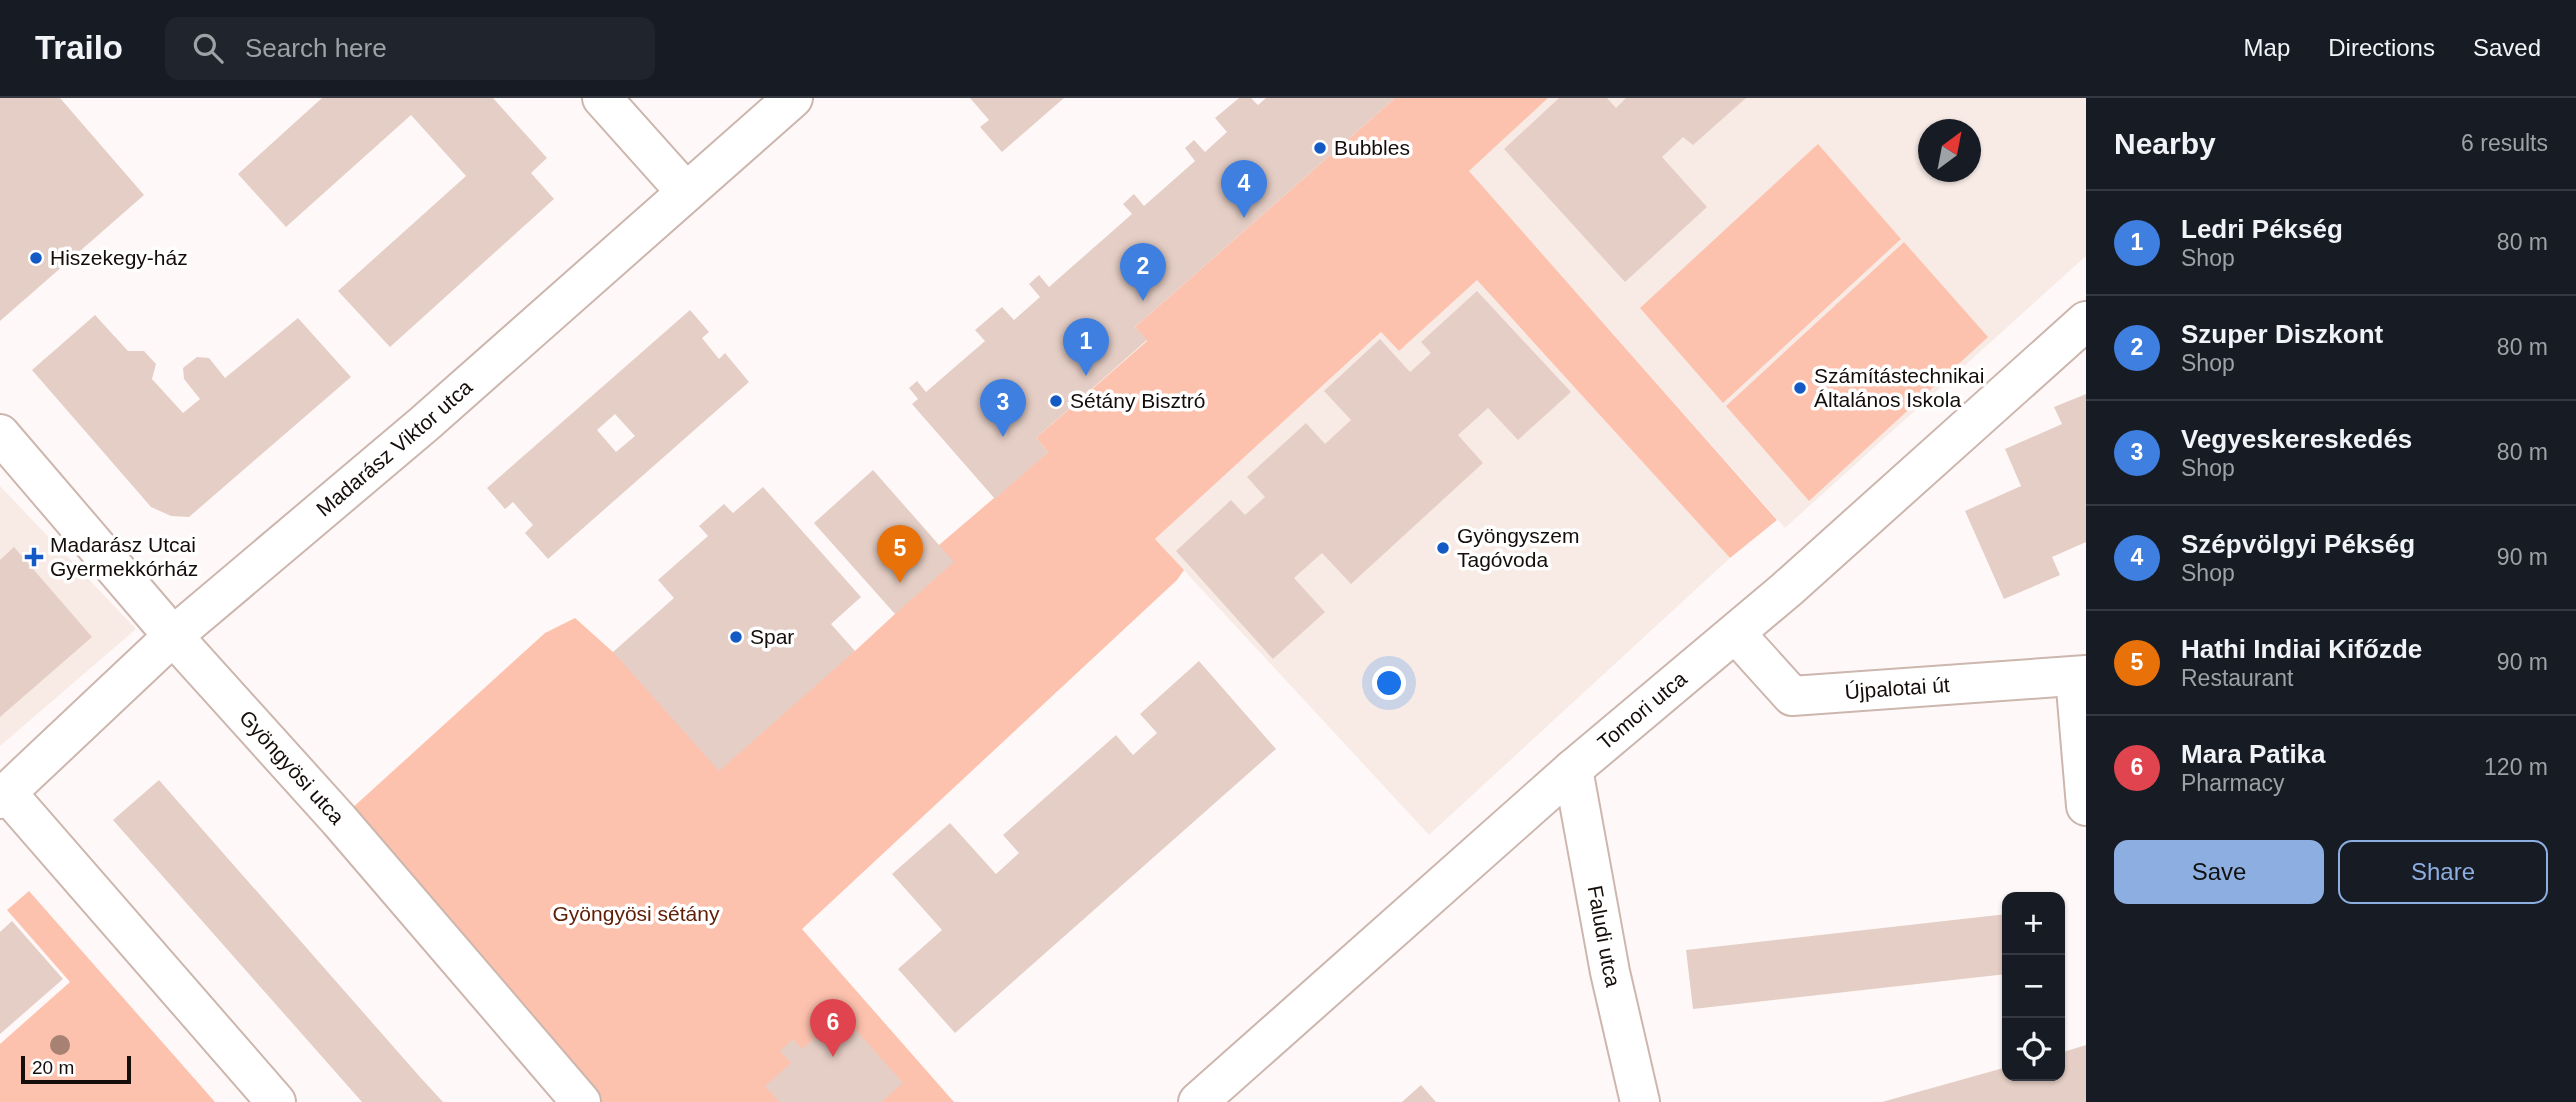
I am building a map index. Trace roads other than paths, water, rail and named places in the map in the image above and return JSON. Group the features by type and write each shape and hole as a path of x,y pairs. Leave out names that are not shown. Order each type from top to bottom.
{"street":[{"path":"602,98 686,192"},
{"name":"Madarász Viktor utca","path":"3,796 173,636 424,424 793,98"},
{"name":"Tomori utca","path":"1198,1102 1573,769 1736,634 2086,321"},
{"name":"Gyöngyösi utca","path":"0,434 173,636 330,809 581,1102"},
{"name":"Újpalotai út","path":"1736,634 1793,696 2080,676"},
{"path":"2080,676 2086,806"},
{"name":"Faludi utca","path":"1573,769 1610,972 1640,1102"},
{"path":"3,796 276,1102"}],"place":[{"name":"Bubbles","path":"1320,148"},
{"name":"Szépvölgyi Pékség","path":"1244,218"},
{"name":"Hiszekegy-ház","path":"36,258"},
{"name":"Szuper Diszkont","path":"1143,301"},
{"name":"Ledri Pékség","path":"1086,376"},
{"name":"Számítástechnikai Általános Iskola","path":"1800,388"},
{"name":"Sétány Bisztró","path":"1056,401"},
{"name":"Vegyeskereskedés","path":"1003,437"},
{"name":"Gyöngyszem Tagóvoda","path":"1443,548"},
{"name":"Madarász Utcai Gyermekkórház","path":"34,557"},
{"name":"Hathi Indiai Kifőzde","path":"900,583"},
{"name":"Spar","path":"736,637"},
{"name":"Mara Patika","path":"833,1057"}],"park label":[{"name":"Gyöngyösi sétány","path":"636,914"}]}
